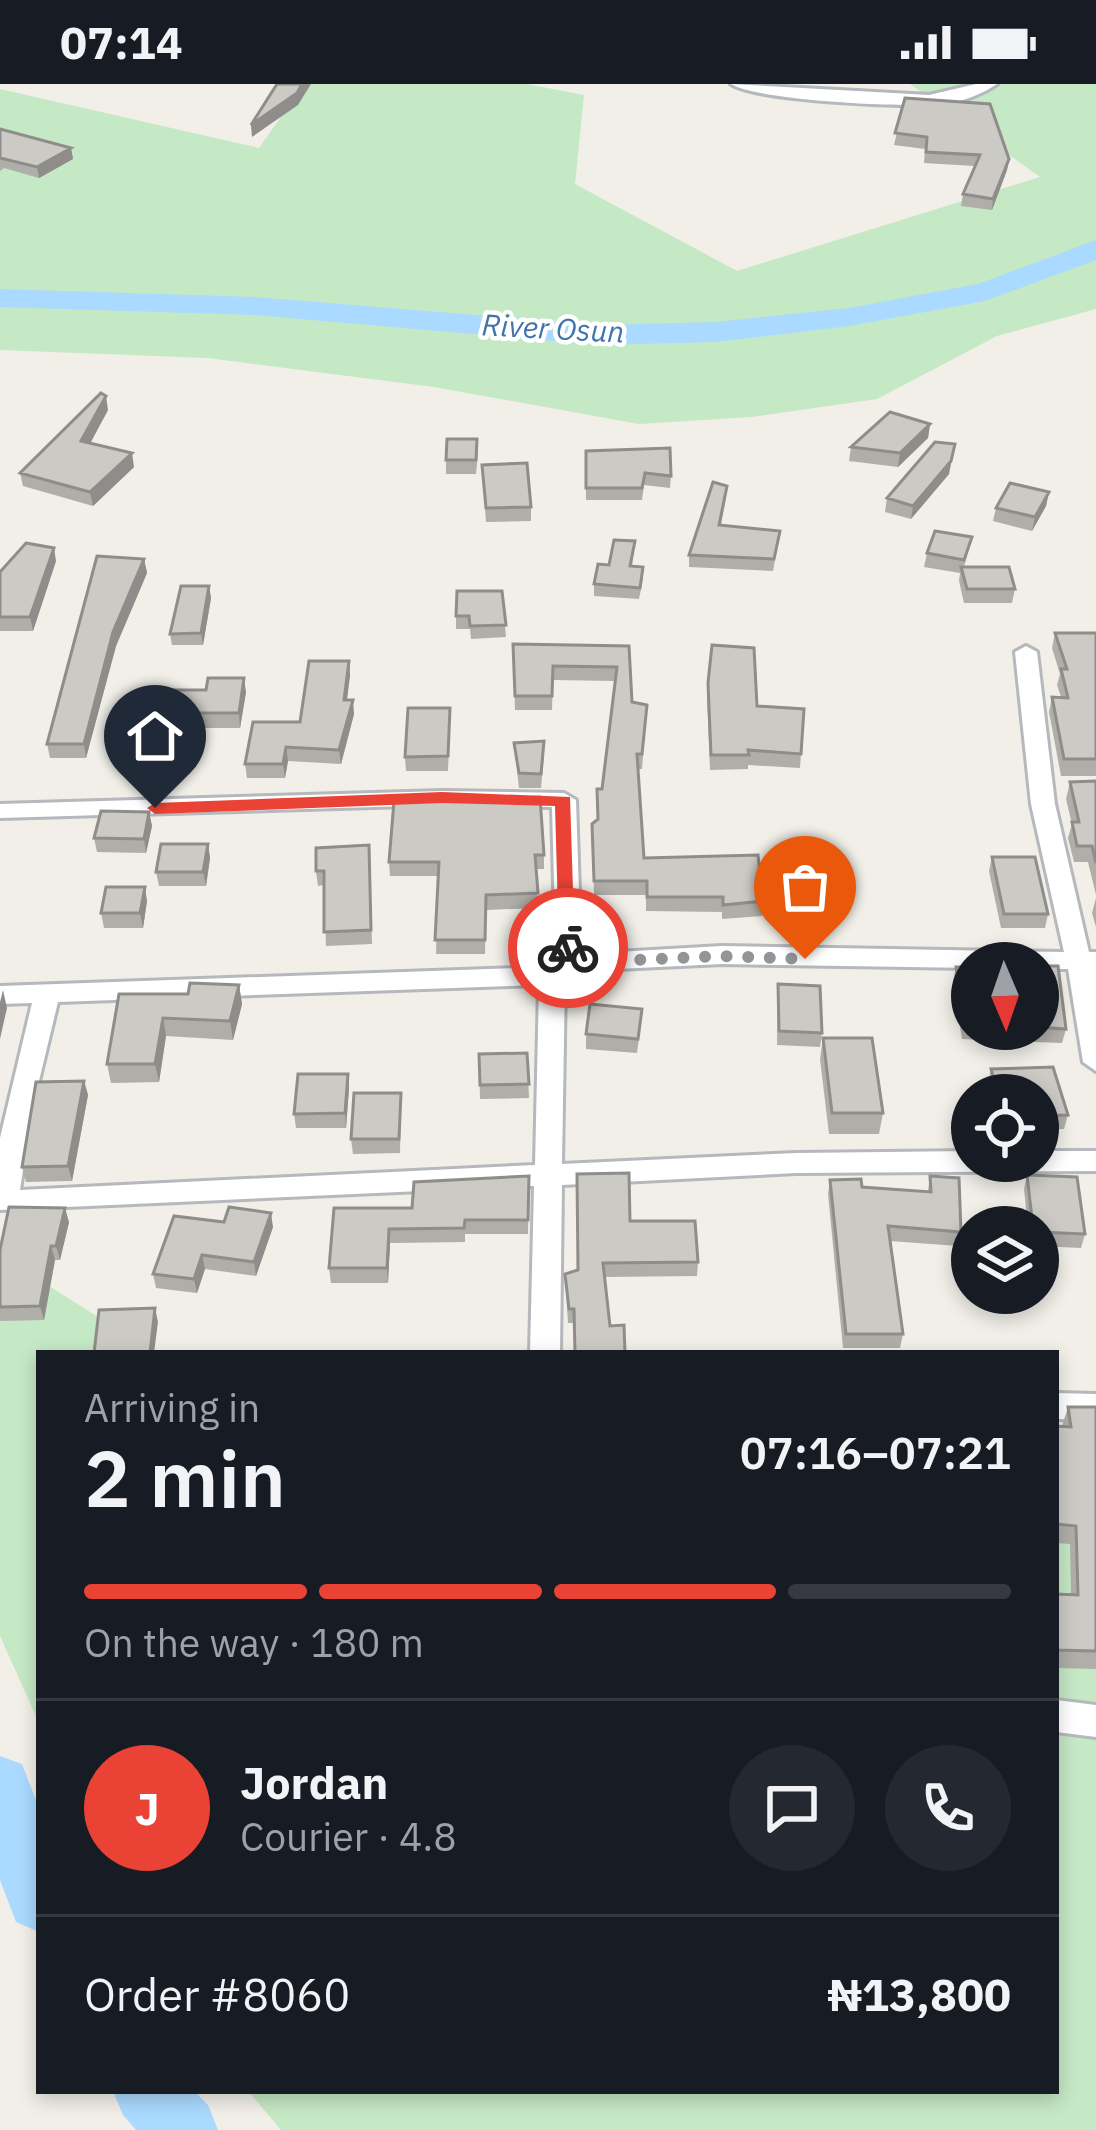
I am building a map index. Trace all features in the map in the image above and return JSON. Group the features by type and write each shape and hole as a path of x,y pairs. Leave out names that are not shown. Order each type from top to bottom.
{"street":[{"path":"738,84 796,93 929,100 990,84"},
{"path":"1026,652 1088,962 1096,1063"},
{"path":"0,811 442,798 564,800 545,1350"},
{"path":"0,995 561,970 722,956 1088,962"},
{"path":"47,995 18,1110 4,1201 796,1163 1096,1161"},
{"path":"1059,1406 1096,1407"},
{"path":"1059,1716 1096,1721"}],"green space":[{"path":"304,84 527,84 584,95 575,184 737,271 1040,177 910,84 1096,84 1096,309 997,336 877,399 751,417 639,424 434,387 208,358 0,350 0,89 259,148"},
{"path":"0,1255 150,1350 36,1350 36,1716 0,1636"},
{"path":"1096,1535 1096,2130 281,2130 251,2094 1059,2094 1059,1536"}],"building":[{"path":"277,84 302,84 297,93 251,125"},
{"path":"905,98 990,104 1009,159 993,199 963,194 980,155 926,152 927,137 895,133"},
{"path":"0,129 71,148 37,167 0,158"},
{"path":"101,393 106,396 81,441 132,453 90,492 20,473"},
{"path":"890,412 930,424 900,453 851,447"},
{"path":"447,439 477,439 476,460 446,460"},
{"path":"935,442 955,444 951,461 913,506 887,498"},
{"path":"670,448 671,476 645,473 642,488 586,488 586,451"},
{"path":"527,463 531,507 486,508 482,465"},
{"path":"713,482 727,486 719,525 780,531 774,559 689,555"},
{"path":"1010,483 1049,492 1035,517 996,508"},
{"path":"935,531 972,537 964,560 927,553"},
{"path":"614,540 635,541 630,566 643,567 640,588 594,584 598,564 609,565"},
{"path":"26,543 54,548 30,617 0,617 0,572"},
{"path":"97,556 144,559 113,632 84,744 47,744"},
{"path":"961,567 1009,567 1015,589 967,589"},
{"path":"181,586 209,586 201,633 170,634"},
{"path":"457,591 502,591 506,625 470,626 469,616 456,616"},
{"path":"1055,633 1096,633 1096,759 1064,759 1052,697 1068,698 1061,669 1067,669"},
{"path":"513,644 629,646 632,702 647,705 642,754 637,754 644,858 758,855 763,901 723,905 723,897 647,897 647,881 594,881 592,824 598,819 597,789 602,789 617,667 553,666 552,696 515,696"},
{"path":"712,645 754,648 757,706 804,709 801,754 748,750 749,755 711,755 708,683"},
{"path":"309,661 349,661 344,700 353,700 339,750 286,747 283,764 245,764 253,722 300,722"},
{"path":"208,678 244,678 239,713 187,713 183,738 144,738 156,690 206,690"},
{"path":"408,708 450,708 448,756 405,757"},
{"path":"544,741 541,774 519,773 514,743"},
{"path":"1096,781 1096,863 1092,846 1077,846 1072,822 1079,822 1070,782"},
{"path":"540,797 544,855 535,855 538,893 486,895 485,940 435,940 439,862 389,862 394,801"},
{"path":"101,811 149,812 144,839 94,838"},
{"path":"161,844 208,844 203,872 156,872"},
{"path":"369,845 371,930 324,932 324,871 316,871 316,848"},
{"path":"992,857 1035,857 1048,914 1004,914"},
{"path":"106,887 145,887 140,913 101,913"},
{"path":"1059,974 1066,1029 1059,1028"},
{"path":"190,983 239,985 230,1021 163,1018 155,1064 107,1064 119,994 188,994"},
{"path":"778,984 820,986 822,1033 779,1031"},
{"path":"590,1004 642,1009 638,1039 586,1034"},
{"path":"823,1038 872,1038 883,1113 832,1113"},
{"path":"527,1053 529,1084 480,1085 479,1054"},
{"path":"1053,1067 1055,1074 992,1074 991,1069"},
{"path":"298,1074 348,1074 345,1113 294,1114"},
{"path":"84,1081 68,1166 22,1167 36,1082"},
{"path":"1059,1086 1068,1115 1059,1115"},
{"path":"354,1093 401,1093 399,1139 351,1139"},
{"path":"629,1173 630,1221 695,1221 698,1262 603,1263 610,1326 624,1325 625,1350 575,1350 574,1309 569,1309 565,1274 578,1270 577,1174"},
{"path":"529,1176 528,1220 465,1220 464,1228 389,1229 387,1268 329,1268 334,1208 412,1208 414,1182"},
{"path":"930,1176 959,1182 960,1206 951,1206 951,1231 888,1226 903,1334 846,1334 830,1180 861,1179 862,1187 931,1192"},
{"path":"1077,1177 1085,1234 1059,1233 1059,1206 1031,1206 1028,1182"},
{"path":"9,1207 65,1208 56,1246 51,1246 40,1306 0,1307 0,1250"},
{"path":"229,1207 271,1213 254,1262 202,1255 194,1279 153,1274 174,1216 224,1222"},
{"path":"155,1308 150,1350 94,1350 99,1310"},
{"path":"1068,1407 1096,1407 1096,1651 1059,1650 1059,1594 1078,1595 1076,1526 1059,1524 1059,1426 1071,1427"}],"waterway":[{"name":"River Osun","path":"0,298 255,306 599,335 715,332 849,317 985,292 1096,249"},
{"name":"River Osun","path":"0,1785 36,1891"},
{"name":"River Osun","path":"150,2094 183,2130"}],"way so far":[{"path":"568,948 569,963 722,956 805,959"}],"route":[{"path":"155,808 442,798 564,800 568,948"}]}
